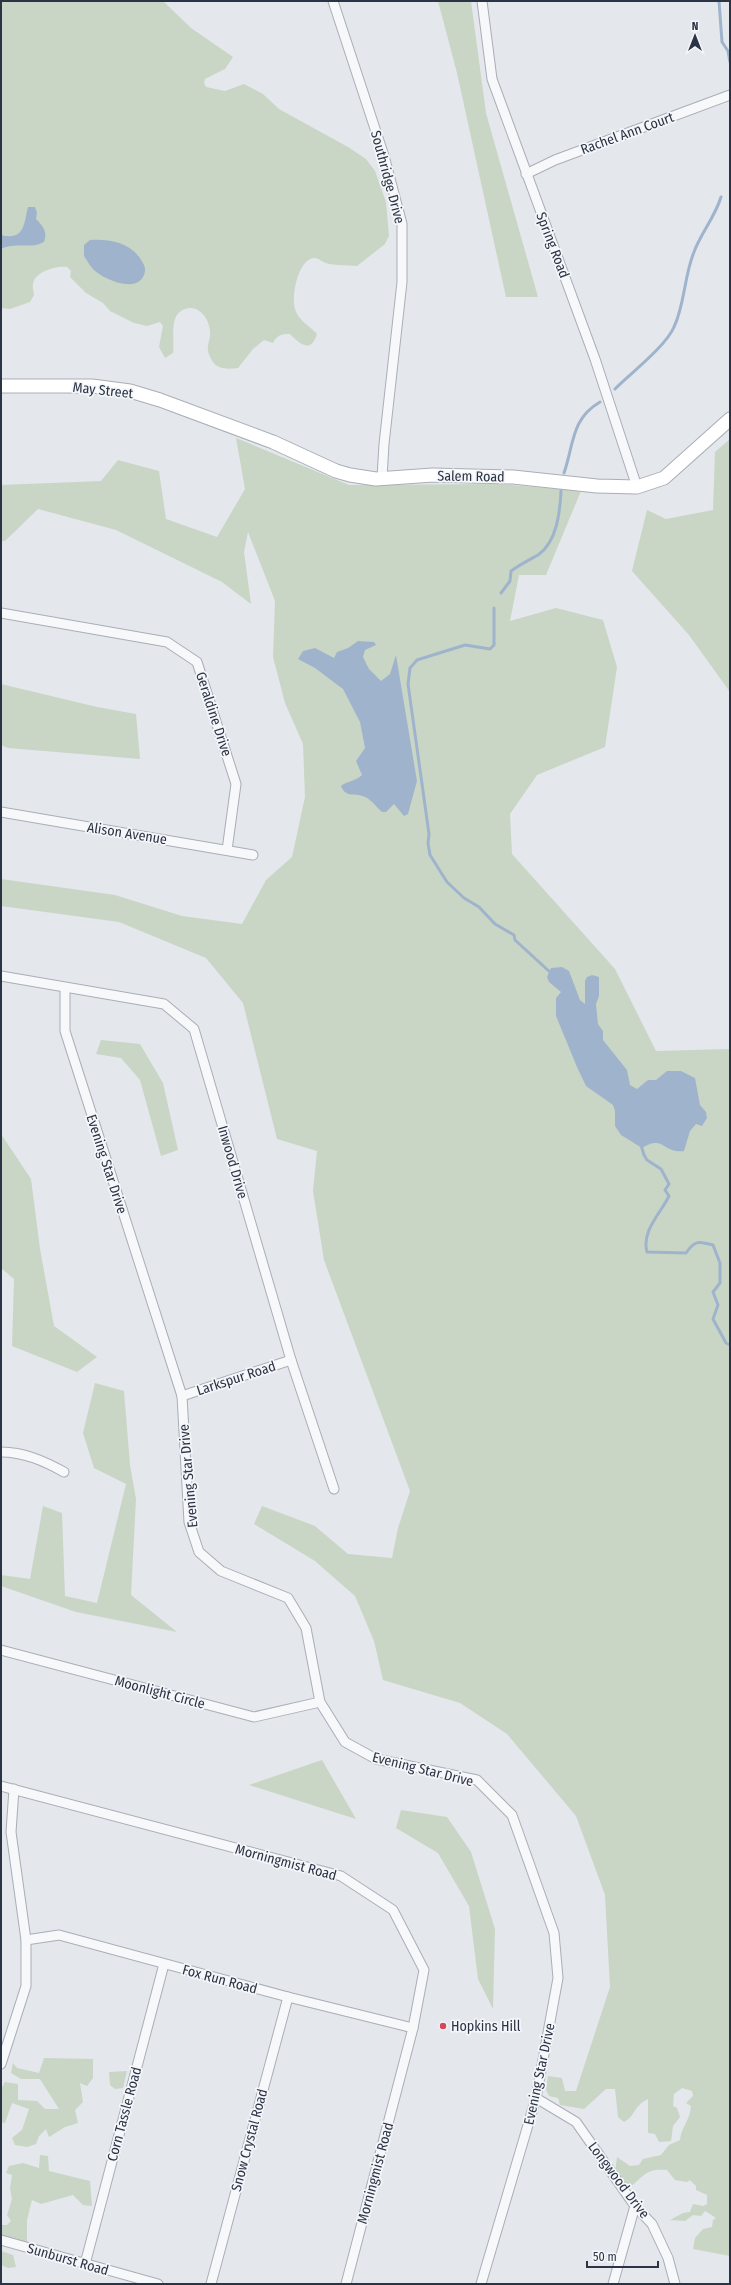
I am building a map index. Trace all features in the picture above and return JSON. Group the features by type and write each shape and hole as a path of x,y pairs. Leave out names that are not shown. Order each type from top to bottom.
{"street":[{"name":"Southridge Drive","path":"333,1 384,156 402,224 402,282 384,444 382,478"},
{"name":"Spring Road","path":"482,1 492,79 595,359 637,487"},
{"name":"Rachel Ann Court","path":"526,174 555,160 730,94"},
{"name":"May Street","path":"1,386 109,387 160,400 201,415"},
{"name":"Salem Road","path":"201,415 273,442 336,471 362,478 433,475 513,477 597,486 637,487 652,483 673,471 730,419"},
{"name":"Geraldine Drive","path":"1,613 167,642 197,662 236,784 227,850"},
{"name":"Alison Avenue","path":"1,812 253,855"},
{"name":"Inwood Drive","path":"1,976 164,1004 194,1029 291,1360 334,1489"},
{"name":"Evening Star Drive","path":"65,988 65,1030 182,1396 189,1522 199,1552 221,1571 288,1598 306,1628 320,1702 345,1742 376,1759 477,1780 512,1815 554,1933 558,1978 536,2098 481,2284"},
{"name":"Larkspur Road","path":"182,1396 291,1360"},
{"path":"1,1452 12,1452 42,1459 64,1472"},
{"name":"Moonlight Circle","path":"1,1650 254,1717 320,1702"},
{"name":"Morningmist Road","path":"1,1786 341,1876 393,1910 424,1970 413,2028 346,2284"},
{"path":"1,2064 5,2033 26,1986 26,1940 11,1832 14,1789"},
{"name":"Fox Run Road","path":"26,1940 59,1935 288,1997 413,2028"},
{"name":"Corn Tassle Road","path":"85,2264 164,1964"},
{"name":"Snow Crystal Road","path":"211,2284 288,1997"},
{"name":"Longwood Drive","path":"536,2098 576,2122 635,2206 652,2224 668,2258 675,2284"},
{"path":"613,2284 635,2206"},
{"name":"Sunburst Road","path":"1,2240 158,2284"}],"green space":[{"path":"1,1 163,1 191,28 233,57 225,69 205,79 204,83 206,87 225,91 244,84 263,94 279,109 348,147 366,159 375,171 386,202 389,236 385,244 357,266 330,264 314,258 308,260 304,265 297,279 294,303 297,313 304,323 317,334 312,344 301,344 290,334 282,335 276,338 273,343 264,340 253,349 238,368 221,368 215,365 208,353 210,337 209,324 200,311 190,308 185,309 176,316 173,328 173,353 165,358 159,347 163,326 160,322 147,326 134,323 110,311 103,303 86,293 70,277 71,271 67,267 52,268 37,276 34,280 33,286 34,295 30,302 10,309 1,308"},
{"path":"438,1 471,1 486,113 538,297 506,297 457,73"},
{"path":"236,438 349,485 498,484 581,491 546,575 519,575 510,621 556,608 603,620 617,667 605,747 537,775 510,814 512,854 615,969 656,1051 730,1049 730,2256 693,2249 695,2238 703,2229 712,2227 713,2220 716,2218 705,2211 701,2216 693,2215 685,2221 670,2220 683,2213 690,2212 693,2204 703,2206 707,2204 707,2195 696,2190 696,2186 690,2180 687,2182 675,2180 667,2170 654,2170 646,2174 629,2188 615,2174 617,2157 630,2166 639,2165 643,2159 661,2155 669,2145 680,2140 691,2106 686,2103 693,2096 692,2091 682,2088 674,2094 673,2106 677,2108 680,2117 673,2126 671,2141 659,2142 655,2134 648,2133 648,2099 639,2105 631,2117 624,2122 618,2117 615,2089 606,2089 584,2109 560,2105 558,2098 549,2096 546,2090 548,2076 562,2078 565,2091 576,2091 610,1987 605,1895 576,1816 507,1734 460,1703 383,1680 374,1641 355,1596 315,1561 254,1524 262,1506 315,1526 348,1554 392,1558 398,1528 410,1491 324,1260 313,1191 317,1151 277,1139 243,1003 206,958 119,922 1,906 1,879 115,895 182,916 242,924 266,880 292,857 305,797 303,744 285,703 273,657 275,601 248,532 244,552 251,604 222,582 116,530 38,509 5,541 1,541 1,485 101,481 118,460 159,471 166,519 217,537 245,489"},
{"path":"730,439 730,692 689,635 632,571 647,510 666,519 713,510 715,452"},
{"path":"1,684 97,707 136,714 140,759 8,748 1,745"},
{"path":"101,1040 140,1044 163,1083 178,1150 161,1156 140,1080 121,1058 96,1054"},
{"path":"1,1134 31,1179 40,1249 54,1326 97,1357 77,1372 12,1346 14,1279 1,1268"},
{"path":"95,1383 124,1391 130,1465 136,1499 131,1595 177,1632 76,1612 1,1586 1,1575 30,1579 43,1506 62,1513 65,1596 97,1603 126,1484 94,1468 83,1433"},
{"path":"322,1760 356,1819 249,1785"},
{"path":"401,1810 447,1817 471,1852 495,1929 493,2009 478,1979 469,1906 438,1853 396,1828"},
{"path":"44,2058 93,2059 93,2078 87,2086 80,2083 83,2102 75,2110 78,2123 65,2127 49,2137 46,2129 39,2136 36,2144 27,2147 15,2145 12,2138 22,2130 29,2109 12,2103 5,2123 1,2122 1,2089 5,2082 18,2084 18,2100 37,2101 45,2109 59,2109 40,2079 21,2079 11,2073 13,2063 17,2068 39,2073"},
{"path":"127,2071 123,2088 115,2089 110,2085 109,2072"},
{"path":"40,2155 48,2156 49,2171 90,2181 92,2206 83,2205 73,2195 41,2204 32,2200 27,2220 27,2243 1,2236 1,2225 7,2225 11,2221 7,2215 12,2199 10,2189 12,2175 6,2173 9,2166 23,2163 39,2168"},
{"path":"1,2251 13,2255 16,2267 8,2268 1,2265"}],"water":[{"path":"28,207 35,207 37,213 36,219 43,227 45,232 44,242 1,249 1,235 9,236 19,233 24,224"},
{"path":"90,240 111,241 130,248 140,258 145,268 144,275 140,281 127,284 119,283 97,273 84,256 84,245"},
{"path":"358,641 374,642 376,645 365,650 363,657 369,669 381,681 390,674 396,655 417,781 408,814 404,816 394,804 386,812 382,812 367,798 348,794 343,790 341,786 357,779 362,775 356,761 365,748 360,722 343,689 315,668 298,659 303,651 315,648 334,658 337,652 348,648"},
{"path":"562,967 569,971 580,1000 585,1004 585,981 587,977 592,975 599,977 599,996 596,1004 598,1024 603,1031 603,1040 627,1070 630,1085 637,1089 648,1080 656,1080 667,1071 681,1071 695,1078 700,1105 706,1112 707,1118 702,1126 696,1124 690,1131 684,1151 672,1150 655,1143 649,1144 642,1148 621,1135 615,1126 615,1111 613,1105 586,1086 556,1016 556,998 561,992 549,982 547,977 551,968"}],"waterway":[{"path":"719,1 722,42 728,51 730,62"},
{"path":"615,389 656,351 674,327 678,318 688,271 694,252 721,197"},
{"path":"564,473 572,442 579,424 584,416 600,402"},
{"path":"501,593 510,581 511,571 538,555 549,542 556,526 560,508 561,491"},
{"path":"494,608 494,645 490,649 465,645 417,660 410,668 408,684 429,834 428,843 430,855 447,882 464,898 479,907 495,924 514,935 515,940 551,973"},
{"path":"641,1145 647,1160 661,1169 669,1184 665,1190 669,1196 649,1230 646,1244 647,1252 686,1253 692,1246 701,1242 713,1245 720,1263 720,1283 713,1292 718,1305 713,1319 726,1343 730,1345"}],"place":[{"name":"Hopkins Hill","path":"443,2026"}]}
